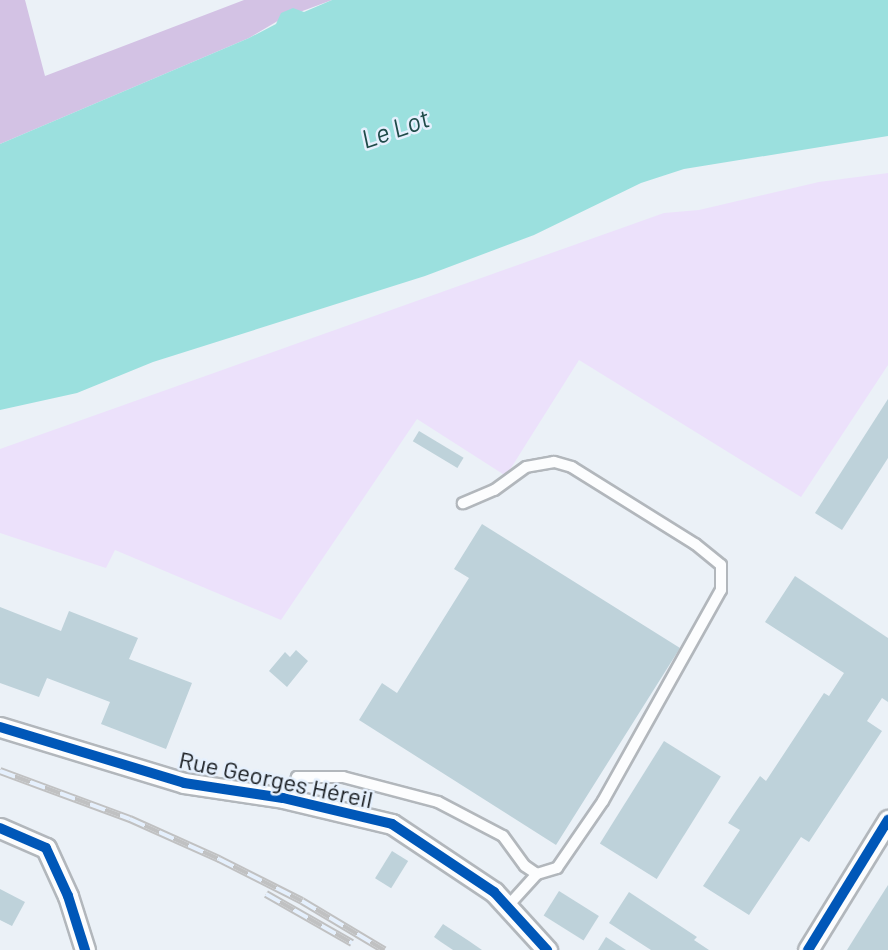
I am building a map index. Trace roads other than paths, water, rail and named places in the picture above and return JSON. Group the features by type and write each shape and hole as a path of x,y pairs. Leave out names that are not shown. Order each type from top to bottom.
{"street":[{"name":"Rue Georges Héreil","path":"0,727 184,783 290,800 392,824 494,892 547,950"},
{"path":"808,950 888,820"},
{"path":"0,828 46,848 68,896 85,950"}],"lane":[{"path":"463,503 494,490 526,467 554,463 572,467 695,544 721,565 721,590 603,801 557,868 537,874 507,907"},
{"path":"290,800 297,777 343,777 438,802 503,836 525,866 537,874"}],"water":[{"name":"Le Lot","path":"332,0 888,0 888,136 684,169 641,183 534,235 425,276 153,362 77,393 0,410 0,144 249,38 276,24 281,13 293,8 304,12"}],"railway":[{"path":"0,771 130,819 219,859 302,901 384,950"},
{"path":"266,894 352,943"}]}
